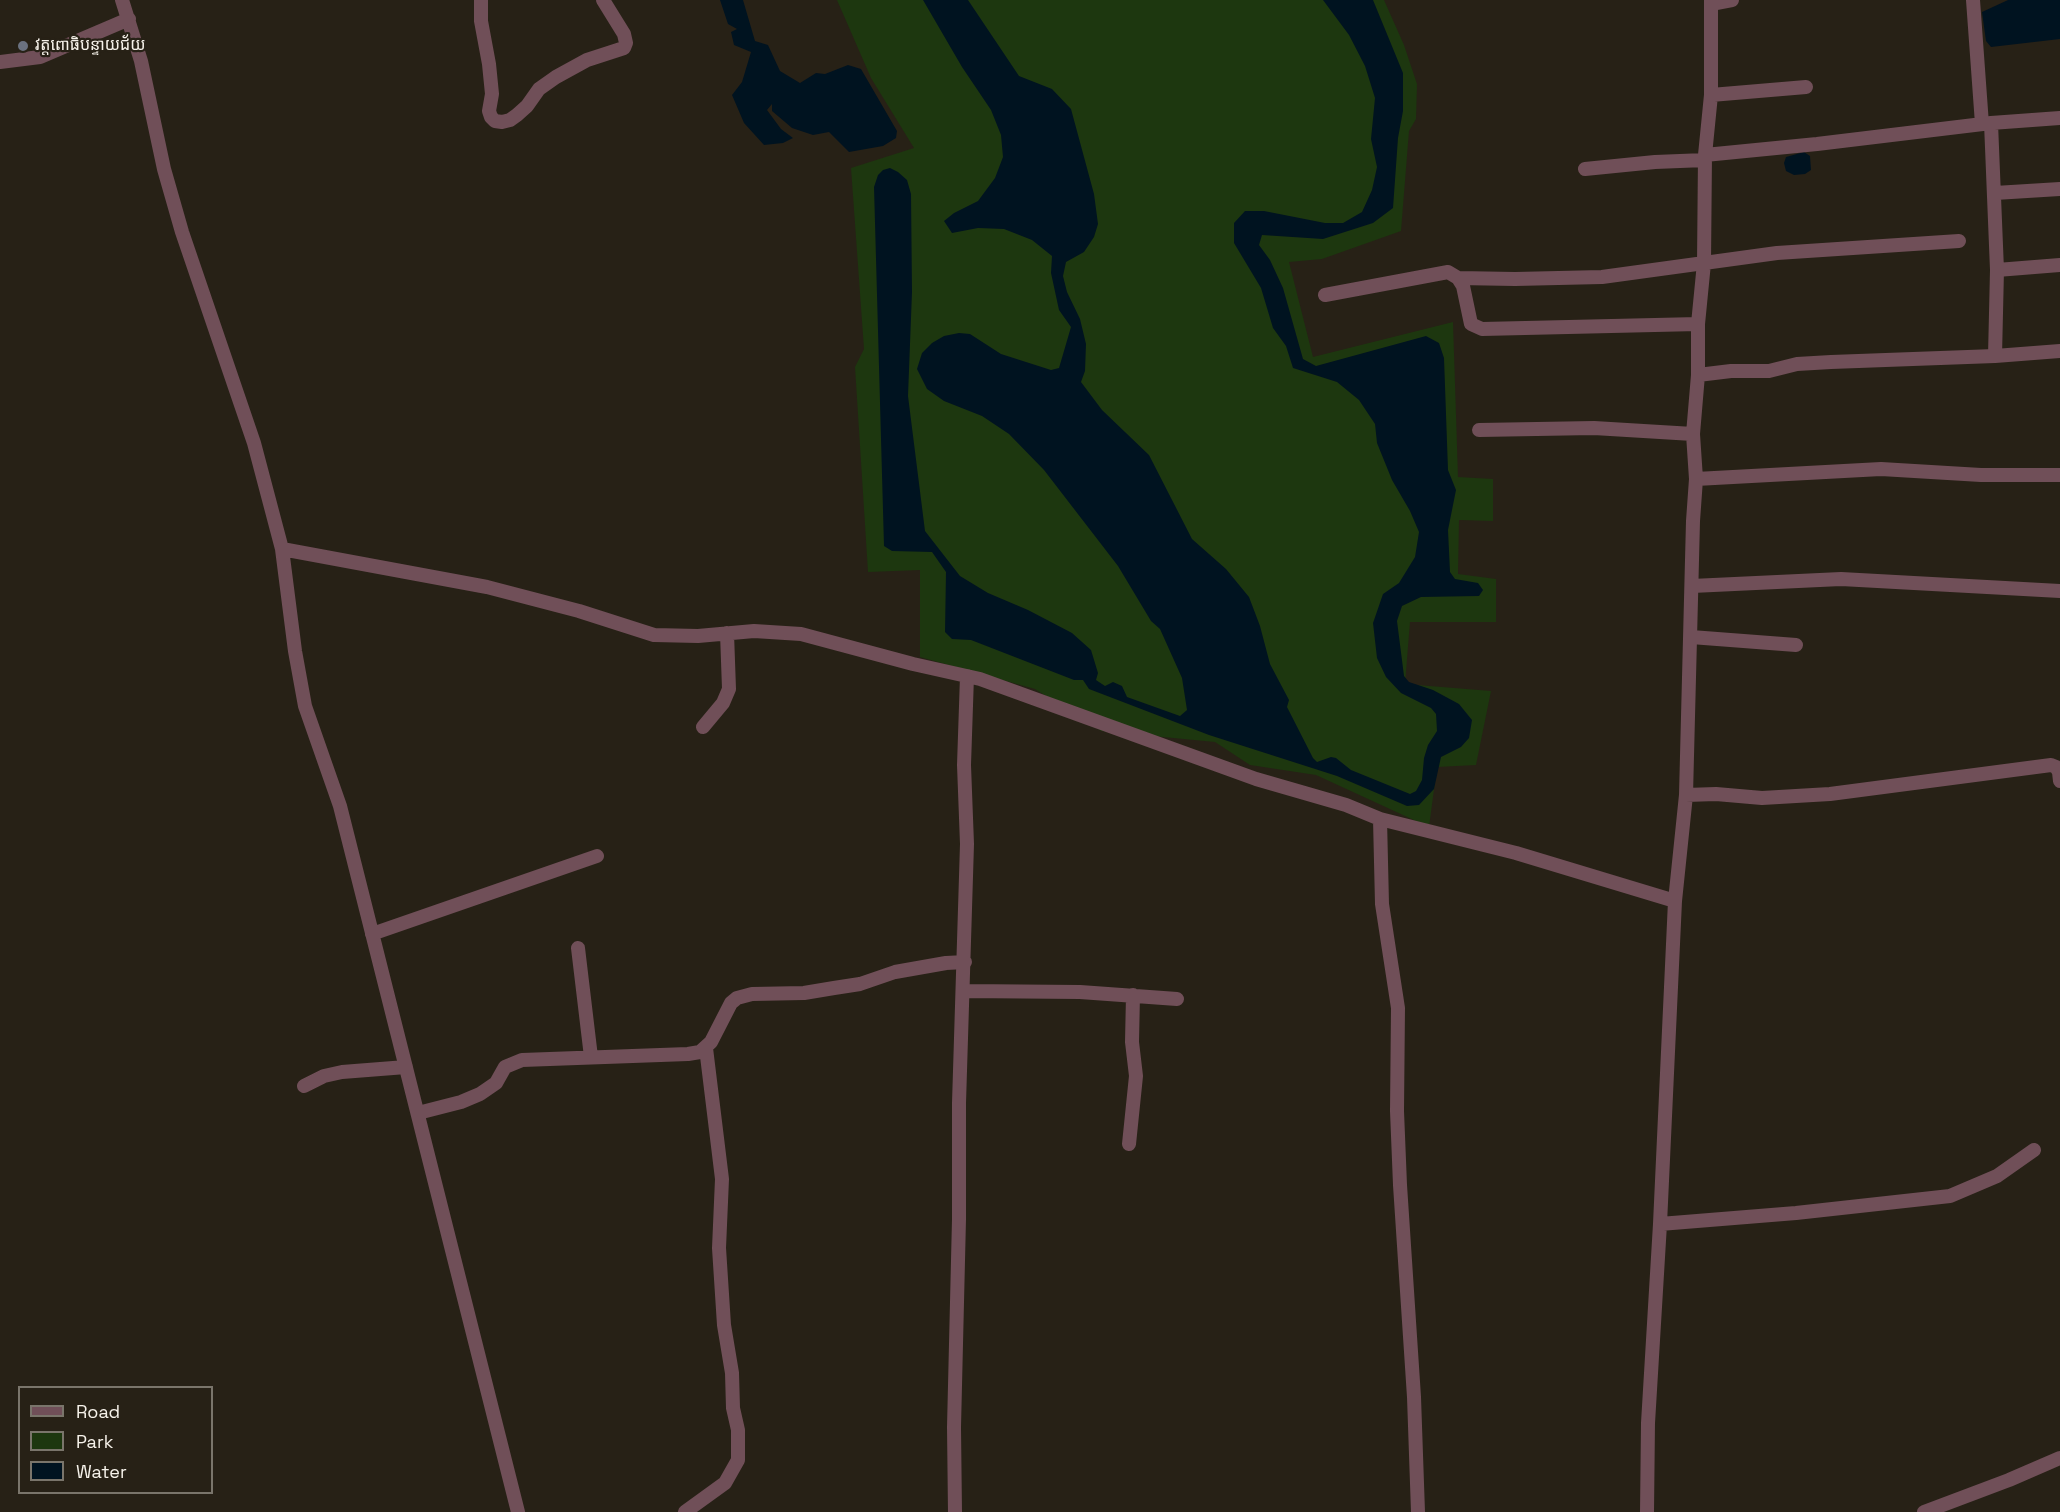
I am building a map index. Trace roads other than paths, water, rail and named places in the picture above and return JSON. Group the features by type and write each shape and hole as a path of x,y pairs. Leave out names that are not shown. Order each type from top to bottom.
{"street":[{"path":"122,0 141,61 164,169 182,232 254,443 282,549 295,651 305,706 340,806 518,1512"},
{"path":"481,0 481,21 492,93 489,111 495,121 502,122 517,115 527,106 538,89 556,76 587,60 624,48 626,43 624,34 603,0"},
{"path":"1647,1512 1648,1423 1675,902 1686,795 1696,479 1693,434 1698,375 1698,324 1704,263 1705,158 1711,95 1711,2 1732,0"},
{"path":"1973,0 1995,193 1997,270 1995,356"},
{"path":"0,62 40,57 129,19"},
{"path":"1711,95 1806,87"},
{"path":"1585,169 1705,158 1986,124 2060,118"},
{"path":"1995,193 2060,189"},
{"path":"1458,278 1602,277 1777,254 1959,241"},
{"path":"1997,270 2060,265"},
{"path":"1324,295 1448,272 1458,278 1463,286 1471,324 1482,328 1698,324"},
{"path":"1698,375 1731,371 1769,371 1797,364 2060,351"},
{"path":"1479,430 1594,428 1693,434"},
{"path":"1696,479 1881,469 1981,475 2060,475"},
{"path":"282,549 487,587 579,611 654,635 698,636 754,631 801,634 980,679 1256,779 1346,805 1380,819 1516,853 1675,902"},
{"path":"1692,586 1841,579 2060,591"},
{"path":"703,727 723,703 729,689 727,633"},
{"path":"1691,637 1796,645"},
{"path":"955,1512 954,1427 959,1254 959,1103 967,844 964,765 966,676"},
{"path":"1686,795 1716,794 1762,798 1830,794 2051,765 2059,772 2060,781"},
{"path":"1380,819 1383,904 1398,1008 1399,1164 1414,1397 1418,1512"},
{"path":"372,934 597,856"},
{"path":"578,948 591,1057"},
{"path":"418,1113 480,1095 496,1083 500,1073 513,1062 522,1060 700,1052 706,1048 731,1003 737,998 752,994 804,993 842,987 860,984 895,972 965,962"},
{"path":"964,991 1080,992 1177,999"},
{"path":"1129,1144 1136,1076 1132,1042 1133,995"},
{"path":"685,1512 725,1483 738,1460 738,1430 733,1408 732,1373 724,1325 719,1248 722,1179 706,1048"},
{"path":"304,1086 324,1076 342,1072 406,1067"},
{"path":"1660,1224 1796,1213 1950,1196 1997,1176 2034,1150"},
{"path":"1924,1512 2060,1458"}],"water":[{"path":"720,0 743,0 755,41 768,45 780,71 800,83 816,73 825,74 848,65 861,69 897,131 896,138 883,146 849,152 829,132 813,135 792,128 772,111 772,104 767,110 781,129 793,138 783,143 764,145 744,123 732,95 742,82 751,52 734,45 731,32 737,29 728,24"},
{"path":"923,0 968,0 1019,76 1052,89 1071,109 1094,194 1098,224 1094,237 1084,252 1066,262 1063,276 1067,292 1080,319 1086,344 1085,371 1081,382 1102,410 1149,455 1192,539 1226,569 1249,597 1260,626 1270,664 1289,700 1287,707 1313,758 1317,762 1331,757 1336,758 1351,770 1410,794 1416,791 1422,780 1424,758 1428,745 1437,731 1436,714 1431,708 1401,693 1386,677 1377,658 1373,623 1383,594 1399,583 1415,557 1419,532 1392,480 1377,443 1375,424 1359,400 1337,382 1293,368 1286,346 1273,328 1261,288 1234,243 1234,223 1245,211 1264,211 1325,223 1343,223 1362,212 1372,190 1377,167 1371,139 1375,98 1365,66 1349,35 1323,0 1373,0 1403,73 1403,111 1398,138 1393,208 1373,223 1323,239 1262,235 1259,245 1270,260 1283,288 1303,359 1316,366 1426,336 1439,343 1444,358 1448,470 1456,490 1448,530 1450,572 1455,579 1478,583 1483,590 1479,596 1421,597 1402,606 1397,621 1404,676 1409,682 1433,690 1459,704 1472,720 1469,738 1461,747 1441,757 1434,789 1419,805 1407,806 1337,776 1209,735 1089,689 1083,680 1074,680 971,640 952,639 945,632 946,572 932,552 892,551 884,546 874,187 878,175 890,168 907,180 911,194 912,292 908,396 925,531 960,576 988,593 1028,610 1072,633 1091,650 1098,673 1096,680 1105,686 1113,682 1122,686 1127,697 1180,716 1187,710 1182,678 1160,629 1151,621 1118,566 1044,470 1009,434 982,416 944,401 927,389 917,369 922,353 932,343 944,336 959,333 970,334 1001,354 1051,370 1059,368 1071,327 1059,310 1051,273 1052,256 1032,240 1004,229 978,228 952,233 944,221 954,213 978,201 995,178 1003,157 1001,135 991,110 962,67"},
{"path":"2008,0 2060,0 2060,39 1991,47 1986,41 1982,12"},
{"path":"1804,152 1810,156 1811,170 1805,174 1794,175 1786,171 1784,163 1786,157"}],"place":[{"name":"វត្តពោធិបន្ទាយជ័យ","path":"23,46"}]}
